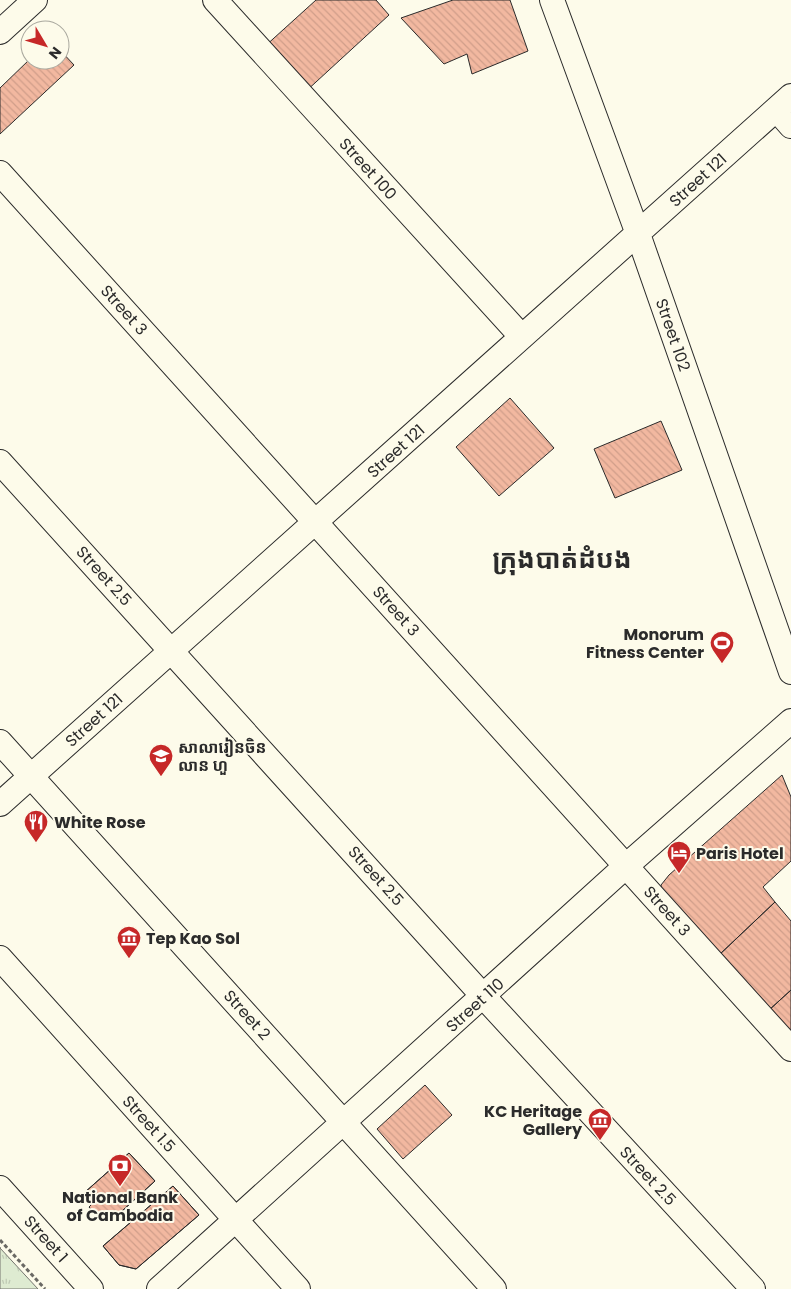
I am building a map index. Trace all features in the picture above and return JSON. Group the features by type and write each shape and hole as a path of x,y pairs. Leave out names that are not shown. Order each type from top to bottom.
{"street":[{"path":"0,32 35,0"},
{"name":"Street 100","path":"215,0 522,337"},
{"name":"Street 102","path":"552,0 638,234 791,672"},
{"name":"Street 121","path":"0,804 638,234 786,111"},
{"name":"Street 3","path":"0,173 791,1049"},
{"name":"Street 2.5","path":"0,462 484,997 753,1289"},
{"name":"Street 110","path":"159,1289 484,997 626,866 791,721"},
{"name":"Street 2","path":"0,742 494,1289"},
{"name":"Street 1.5","path":"0,958 298,1289"},
{"name":"Street 1","path":"0,1188 91,1289"}],"path":[{"path":"0,1240 45,1289"}],"green space":[{"path":"0,1248 38,1289 0,1289"}],"building":[{"path":"316,0 376,0 389,15 304,93 263,48"},
{"path":"453,0 510,0 528,51 472,74 467,54 444,64 401,18"},
{"path":"70,61 74,65 70,69"},
{"path":"20,69 69,70 0,134 0,88"},
{"path":"510,398 554,448 499,496 456,447"},
{"path":"661,421 682,470 615,498 594,449"},
{"path":"782,775 791,797 791,861 763,887 775,902 718,956 662,895 661,885 669,875"},
{"path":"775,902 791,921 791,990 768,1011 718,956"},
{"path":"791,990 791,1033 768,1011"},
{"path":"425,1085 452,1115 403,1159 377,1129"},
{"name":"National Bank of Cambodia","path":"129,1153 155,1181 110,1222 102,1212 97,1216 89,1207 93,1203 84,1193"},
{"name":"National Bank of Cambodia","path":"129,1153 155,1181 110,1222 102,1212 97,1216 89,1207 93,1203 84,1193"},
{"path":"173,1186 199,1215 136,1269 119,1265 103,1246"},
{"path":"173,1186 199,1215 136,1269 119,1265 103,1246"}],"place":[{"name":"Monorum Fitness Center","path":"722,664"},
{"name":"សាលារៀនចិន លាន ហួ","path":"161,777"},
{"name":"White Rose","path":"36,843"},
{"name":"Paris Hotel","path":"679,874"},
{"name":"Tep Kao Sol","path":"129,959"},
{"name":"KC Heritage Gallery","path":"600,1141"},
{"name":"National Bank of Cambodia","path":"120,1187"}],"district":[{"name":"ក្រុងបាត់ដំបង","path":"562,559"}]}
